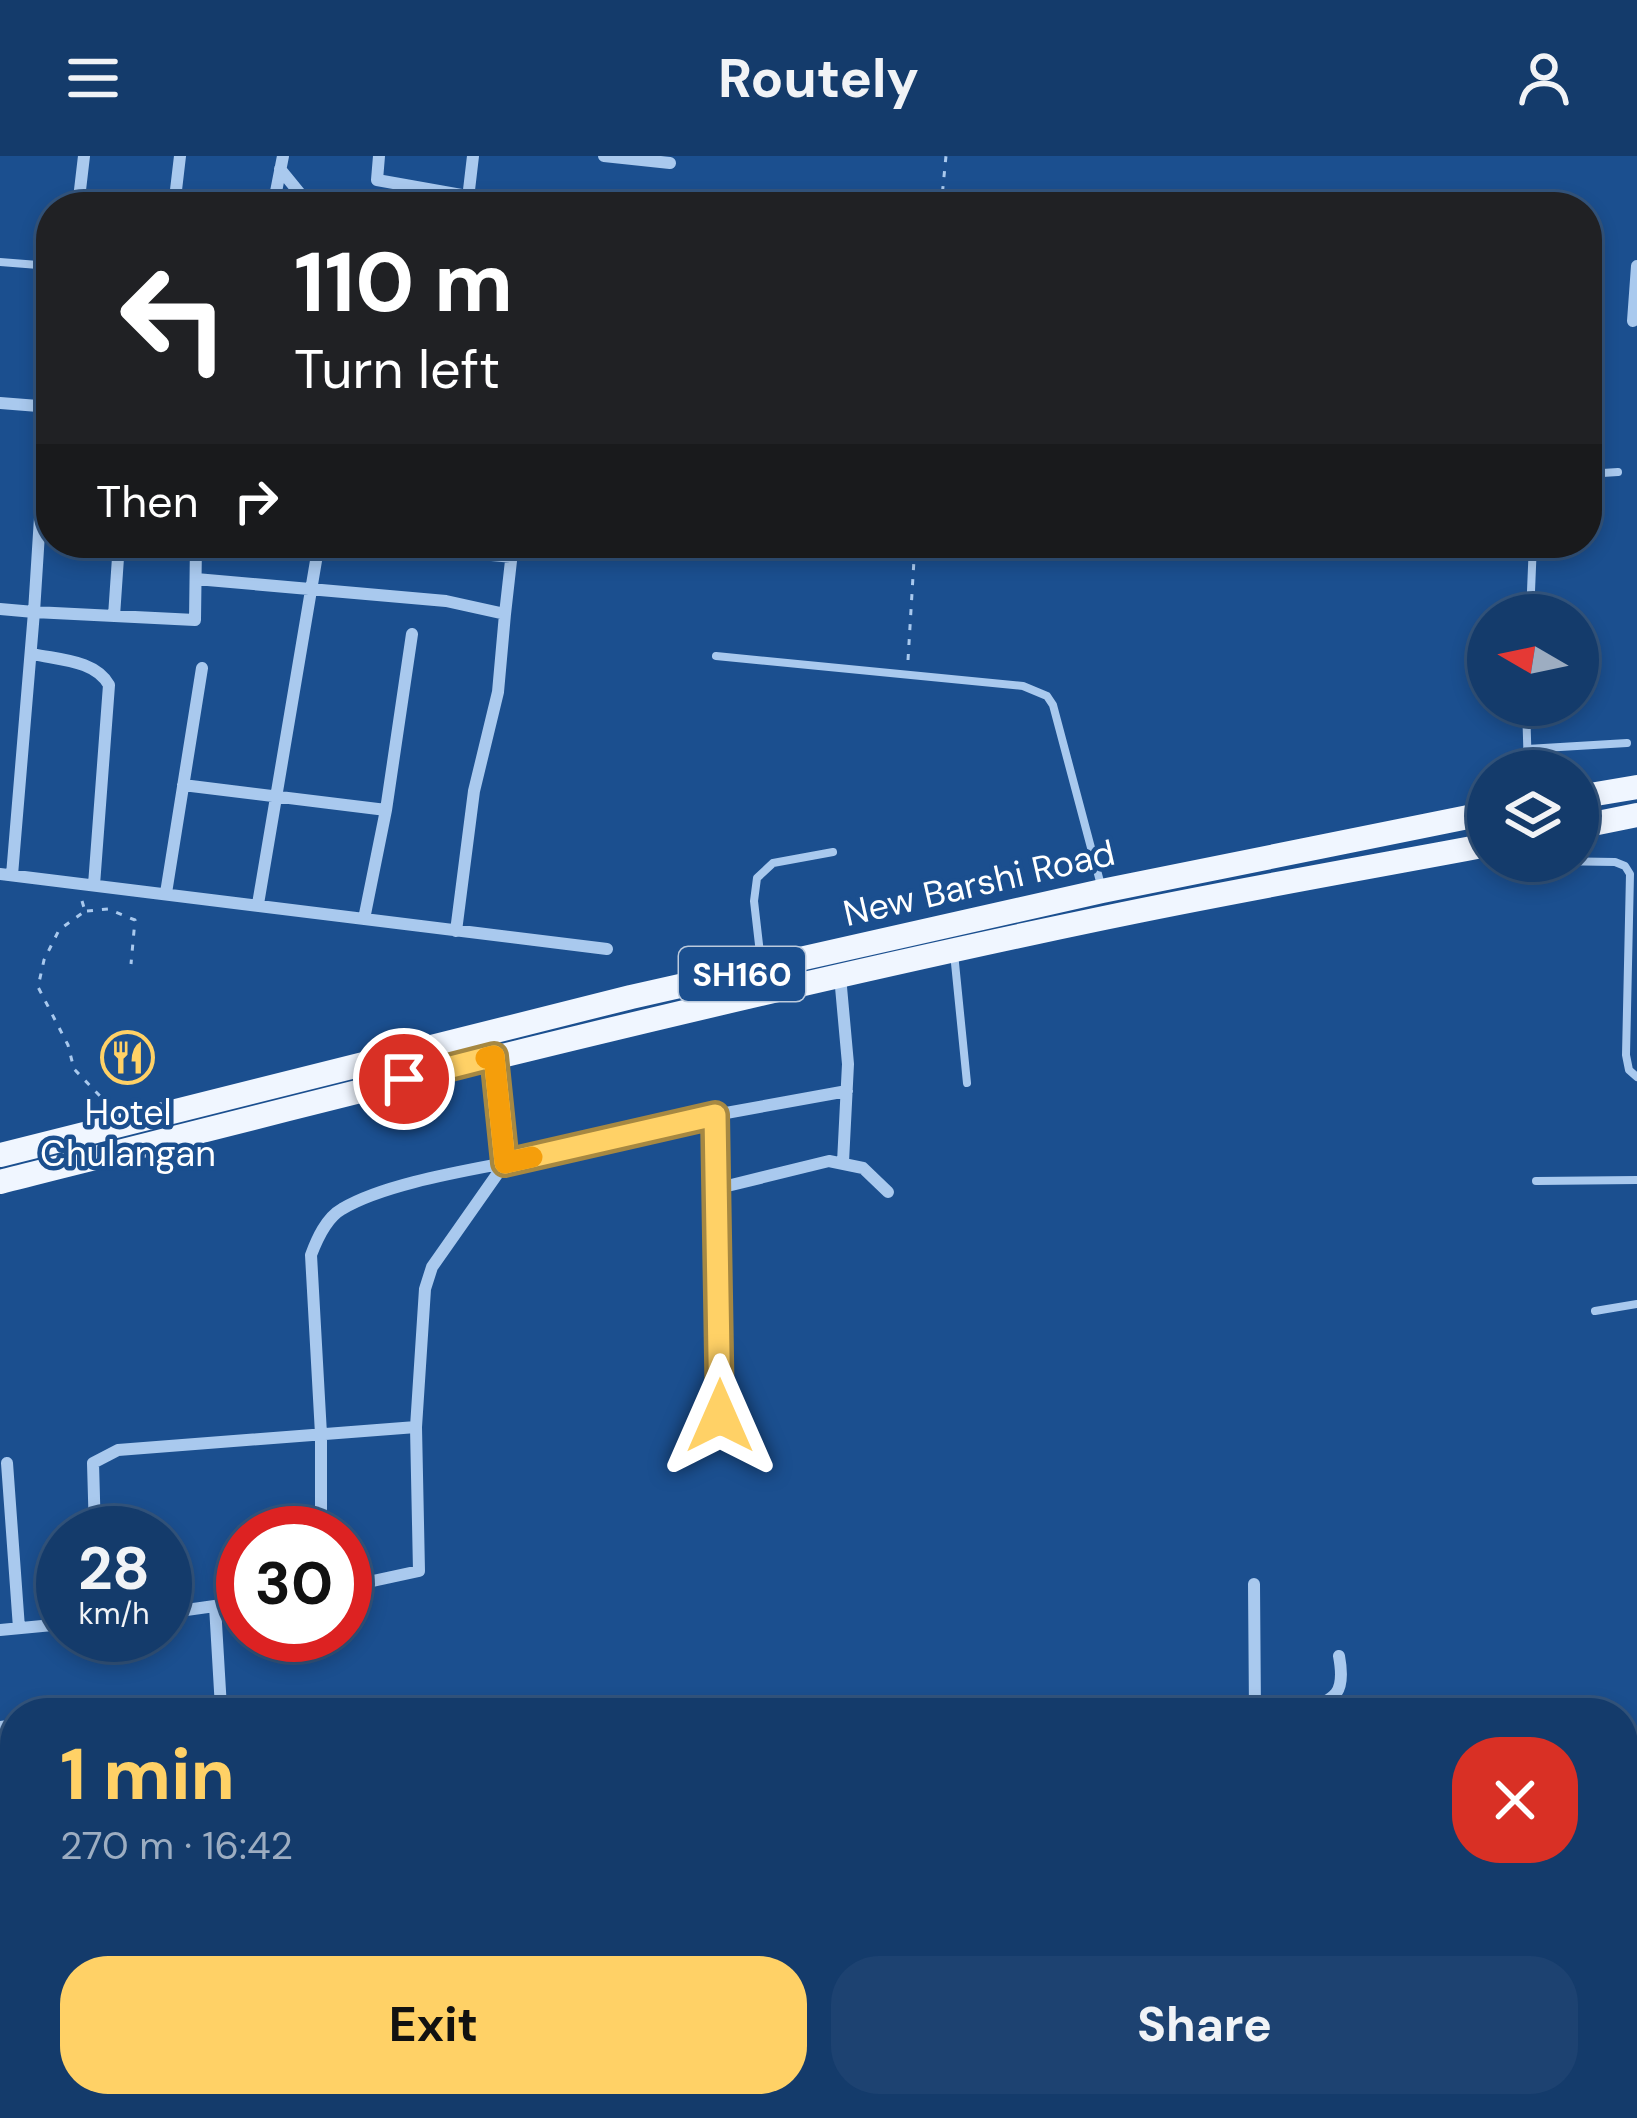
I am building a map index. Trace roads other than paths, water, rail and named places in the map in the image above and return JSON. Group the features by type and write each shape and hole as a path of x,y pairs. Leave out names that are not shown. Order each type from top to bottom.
{"main road":[{"path":"1599,793 1637,788"},
{"path":"1599,822 1637,814"},
{"name":"New Barshi Road","path":"0,1155 631,997 1102,891 1467,817"},
{"name":"New Barshi Road","path":"0,1182 494,1056 840,976 1104,918 1467,848"}],"street":[{"path":"80,192 84,156"},
{"path":"176,192 180,156"},
{"path":"379,156 377,180 425,192"},
{"path":"468,192 473,156"},
{"path":"604,156 670,163"},
{"path":"276,192 282,162"},
{"path":"282,162 301,192"},
{"path":"1634,321 1637,269"},
{"path":"0,403 36,406"},
{"path":"37,558 33,654 6,874 607,949"},
{"path":"114,616 118,558"},
{"path":"0,609 195,620 196,558"},
{"path":"258,904 317,558"},
{"path":"456,931 474,791 498,692 512,558"},
{"path":"196,578 446,601 505,614"},
{"path":"364,919 412,634"},
{"path":"33,654 88,666 105,676 109,685 94,885"},
{"path":"166,893 202,668"},
{"path":"183,785 386,810"},
{"path":"840,976 847,1091 843,1162"},
{"path":"372,1581 419,1571 416,1427 425,1289 432,1268 505,1163 494,1056"},
{"path":"322,1506 311,1255 319,1235 339,1210 422,1180 847,1091"},
{"path":"715,1115 720,1416"},
{"path":"719,1188 829,1161 863,1168 889,1192"},
{"path":"94,1506 93,1463 118,1450 416,1427"},
{"path":"7,1463 20,1628"},
{"path":"1255,1584 1256,1698"},
{"path":"192,1609 215,1606 220,1698"},
{"path":"0,1630 36,1627"},
{"path":"1333,1698 1342,1675 1339,1656"}],"lane":[{"path":"0,262 36,265"},
{"path":"1602,473 1618,472"},
{"path":"1531,594 1532,558"},
{"path":"716,656 1023,686 1047,696 1102,891"},
{"path":"1526,726 1527,749 1627,743"},
{"path":"762,969 754,901 757,878 773,863 832,852"},
{"path":"1599,862 1616,862 1630,874 1626,1055 1629,1070 1637,1077"},
{"path":"953,952 967,1083"},
{"path":"1536,1181 1637,1180"},
{"path":"1595,1311 1637,1304"}],"place":[{"name":"Hotel Chulangan","path":"128,1057"}]}
